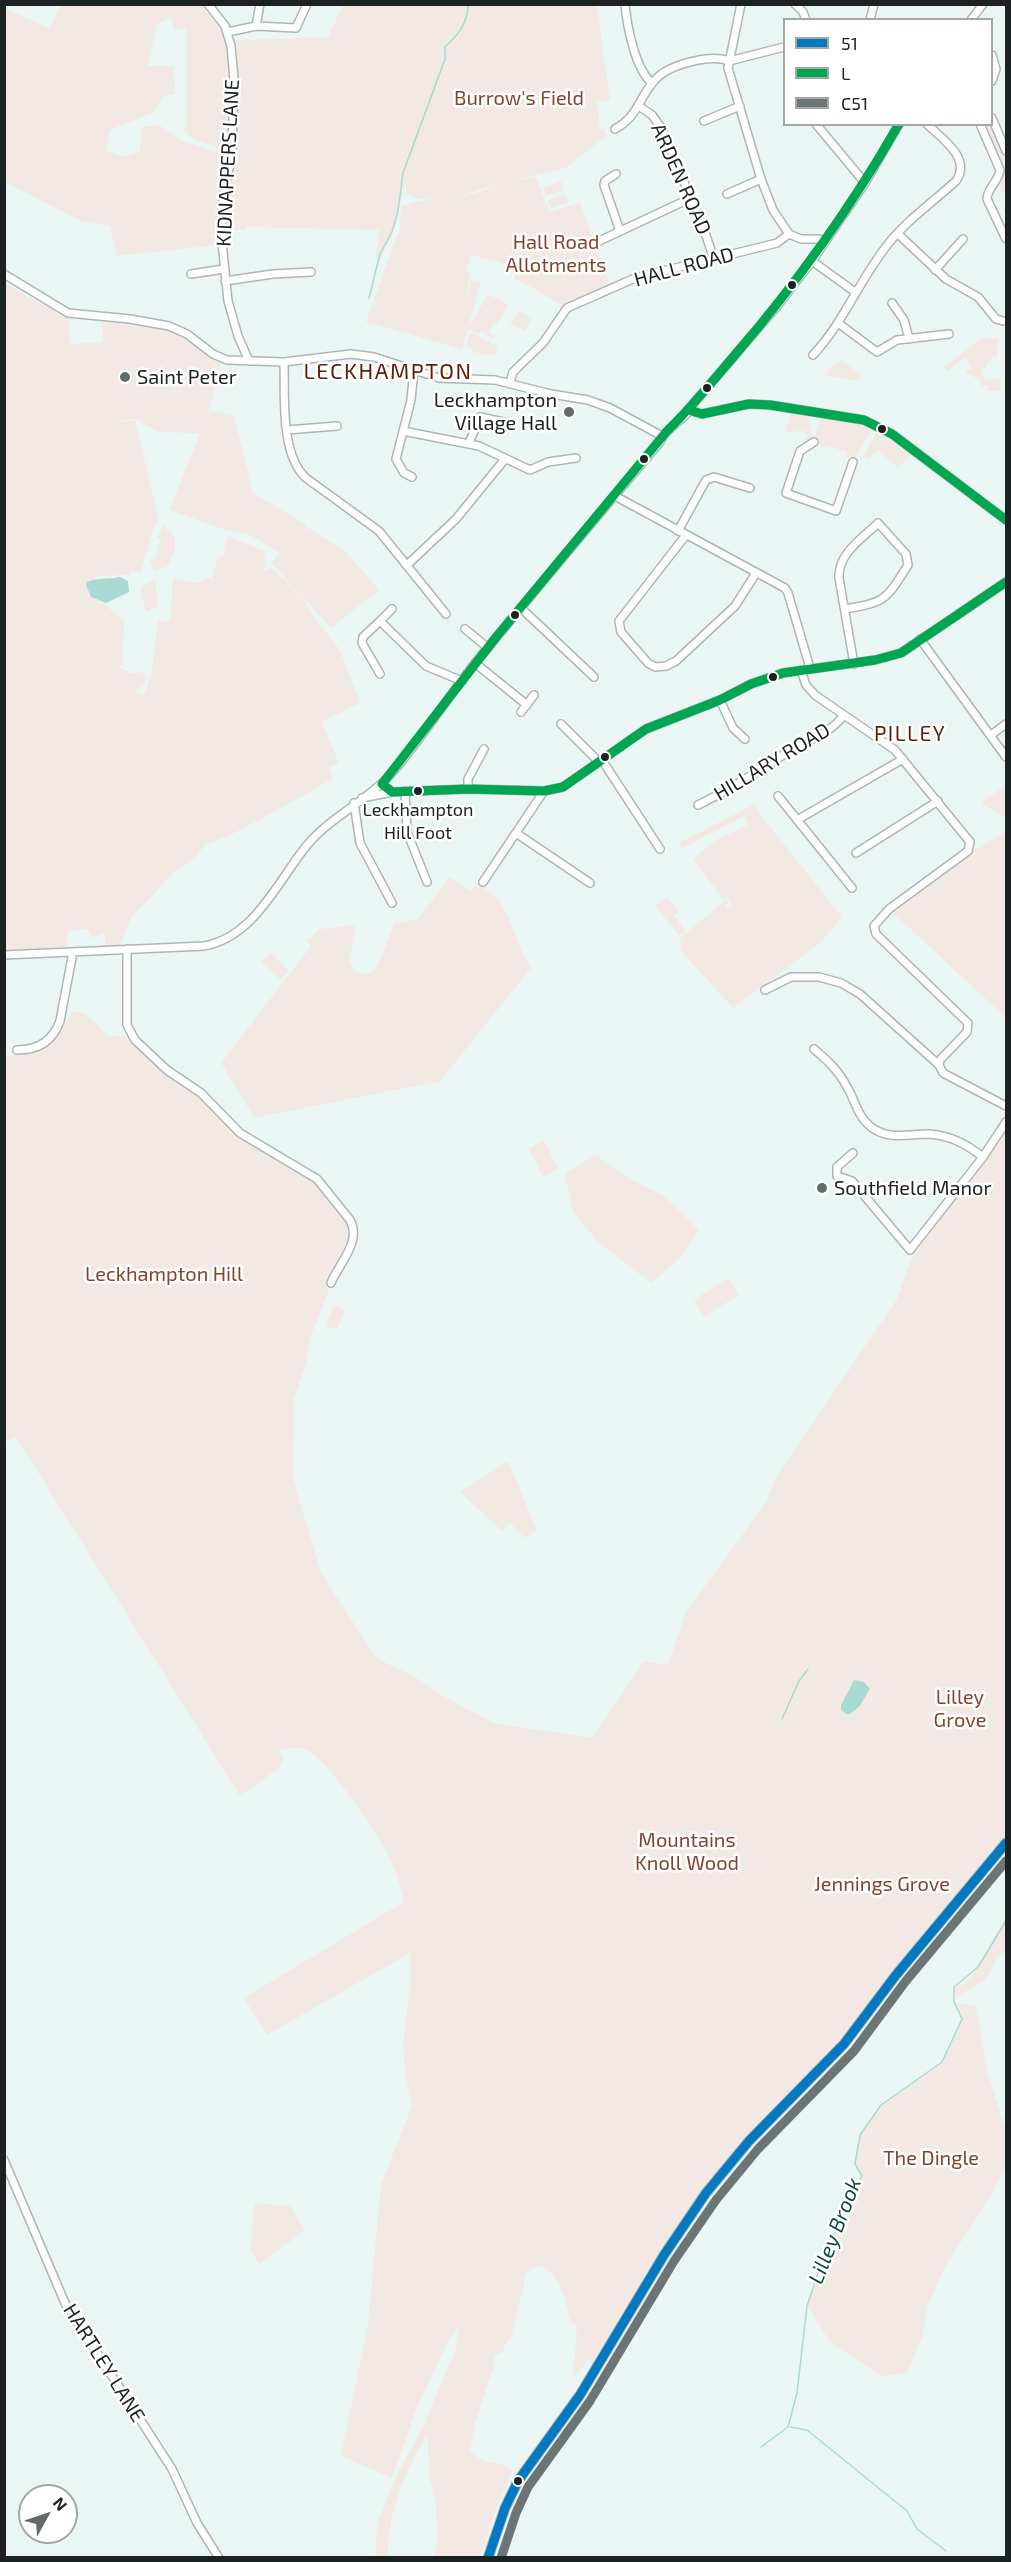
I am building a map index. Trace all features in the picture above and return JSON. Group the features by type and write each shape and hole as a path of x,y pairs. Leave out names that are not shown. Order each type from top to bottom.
{"main road":[{"path":"488,2558 502,2516 518,2481 580,2395 664,2255 706,2193 749,2141 844,2044 900,1970 1006,1843"}],"street":[{"name":"KIDNAPPERS LANE","path":"208,4 228,32 234,79 232,154 223,197 221,232 225,281 238,336 249,361"},
{"path":"256,26 260,4"},
{"path":"228,32 256,26 296,28 307,4"},
{"path":"625,4 629,30 640,66 645,77 652,83"},
{"path":"741,4 729,61 730,77 761,179 773,210 789,234 801,239 819,239 825,243"},
{"path":"795,4 805,18"},
{"path":"973,18 983,4"},
{"path":"615,129 629,121 652,83 665,72 688,63 714,57 729,61 783,47"},
{"path":"993,58 996,69 993,78"},
{"name":"ARDEN ROAD","path":"639,106 658,122 714,259"},
{"path":"704,121 740,106"},
{"path":"993,120 1006,151"},
{"path":"818,126 865,183"},
{"path":"4,955 204,946 233,935 258,911 309,843 354,803 382,784 413,749 475,663 615,496 662,436 692,411 694,404 812,261 865,183 898,126"},
{"path":"813,355 828,339 855,292 882,253 898,234 956,181 961,171 958,156 929,126"},
{"path":"981,126 1000,170 988,193 987,200 1006,238"},
{"path":"616,174 605,181 604,185 620,231"},
{"path":"727,194 761,179"},
{"path":"597,242 691,198"},
{"name":"HALL ROAD","path":"510,383 513,372 543,343 567,308 635,278 777,243 789,234"},
{"path":"898,234 946,279 978,297 997,321"},
{"path":"935,270 960,248 963,239"},
{"path":"812,261 855,292"},
{"path":"191,274 224,269"},
{"path":"225,281 273,274 311,272"},
{"path":"4,274 68,313 164,325 182,331 218,356 232,361 284,362 351,354 386,360 439,378 510,383 600,404 662,436"},
{"path":"892,303 904,320 909,339"},
{"path":"838,323 878,355 889,343 949,334"},
{"path":"284,362 287,430 291,454 299,471 379,531 446,614"},
{"path":"412,477 404,473 396,459 411,400 414,369"},
{"path":"692,411 702,414 749,404 770,405 864,420 892,434 1006,520"},
{"path":"469,443 480,417 508,423"},
{"path":"287,430 337,426"},
{"path":"403,431 469,443 485,448 530,470 548,462 576,458"},
{"path":"814,442 801,450 786,494 836,511 853,462"},
{"path":"407,565 456,519 505,459"},
{"path":"678,531 704,482 709,478 714,477 750,488"},
{"path":"615,496 782,586 788,593 810,668"},
{"path":"845,609 872,604 884,599 908,565 906,554 878,524 846,553 840,564 839,578 854,664"},
{"path":"686,535 619,621 621,632 650,664 662,667 676,661 740,601 756,573"},
{"path":"361,798 405,791 468,789 544,791 569,785 624,742 654,725 720,700 770,677 810,668 854,664 892,656 1006,582"},
{"path":"521,608 594,677"},
{"path":"380,674 363,648 363,638 392,609"},
{"path":"380,621 426,666 462,681"},
{"path":"465,629 488,648"},
{"path":"920,639 1006,757"},
{"path":"475,663 527,705"},
{"path":"801,670 809,689 895,750 970,840 971,845 968,851 878,919 873,926 876,934 968,1023 967,1032 940,1060 939,1065"},
{"path":"521,712 534,695"},
{"path":"720,700 733,728 745,739"},
{"name":"HILLARY ROAD","path":"698,805 763,771 787,753 832,728 844,715"},
{"path":"561,724 600,761 660,849"},
{"path":"991,735 1006,724"},
{"path":"468,789 468,779 484,748"},
{"path":"797,820 903,759"},
{"path":"382,784 392,792"},
{"path":"405,791 407,832 427,882"},
{"path":"483,882 544,791"},
{"path":"778,796 852,888"},
{"path":"856,853 938,801"},
{"path":"354,803 360,843 392,903"},
{"path":"516,833 590,884"},
{"path":"127,949 127,1025 135,1040 167,1070 201,1093 240,1132 317,1179 350,1220 354,1228 354,1240 331,1283"},
{"path":"17,1050 39,1046 55,1032 70,975 73,952"},
{"path":"765,990 791,977 819,977 841,983 860,994 939,1065 943,1072 1006,1106"},
{"path":"814,1049 840,1075 861,1116 874,1129 894,1136 943,1136 965,1144 983,1157"},
{"path":"853,1153 837,1167 837,1176 852,1181 910,1250 983,1157 1006,1122"},
{"name":"HARTLEY LANE","path":"4,2160 65,2303 172,2469 201,2531 219,2558"}],"green space":[{"path":"61,5 202,5 220,30 236,40 328,37 343,5 597,5 610,100 597,102 600,129 604,129 607,136 567,167 503,183 536,177 549,213 580,202 611,289 567,308 515,278 512,266 471,255 466,272 471,273 465,301 471,280 481,282 468,328 488,294 509,305 497,324 494,323 488,332 495,336 493,339 480,331 478,334 468,329 462,349 366,322 397,235 399,235 401,206 435,199 415,198 406,194 406,182 393,232 380,260 376,259 379,230 246,227 246,230 224,231 220,229 218,245 117,256 110,226 83,222 5,182 4,8 49,28","holes":["171,18 174,29 186,29 186,125 183,129 193,139 217,147 216,152 185,142 159,125 142,127 140,152 123,157 106,150 110,130 153,113 165,95 175,94 174,66 148,66 157,24","494,185 468,195 445,198 473,192"]},
{"path":"982,126 990,126 1006,160 1006,193 1001,192 998,180 1001,169"},
{"path":"561,181 564,190 546,196 543,188"},
{"path":"565,194 569,202 551,209 548,200"},
{"path":"5,283 69,320 70,344 103,342 102,322 178,329 222,358 208,415 211,410 234,416 253,493 307,525 302,532 307,527 346,552 379,590 331,628 271,563 280,553 248,534 223,529 169,510 200,434 156,431 136,419 110,422 135,421 159,520 152,532 141,572 130,571 130,575 97,576 86,586 91,597 106,603 124,620 123,665 118,666 131,674 138,672 146,674 144,685 136,692 144,696 152,671 158,621 170,621 173,578 195,583 209,578 214,580 218,557 223,557 228,536 264,551 266,565 263,571 272,568 302,597 340,650 360,703 322,722 339,763 329,767 333,779 248,826 206,843 197,856 175,871 131,918 120,945 106,946 104,933 91,938 88,929 68,931 67,949 12,950 11,953 5,953"},
{"path":"519,310 532,318 525,331 510,324"},
{"path":"470,332 497,346 496,356 472,352 472,348 465,347"},
{"path":"981,338 998,339 997,357 992,357 986,368 982,368 982,375 986,380 1002,378 1001,391 987,390 989,386 984,387 979,384 981,381 965,372 971,367 965,357 948,371 943,368"},
{"path":"841,360 862,376 857,381 823,375"},
{"path":"791,412 809,415 812,440 809,444 805,439 808,436 802,430 799,433 796,430 792,433 785,432"},
{"path":"825,415 864,422 872,429 855,458 846,457 847,452 828,446 826,450 818,443 816,428"},
{"path":"877,431 910,455 898,468 878,450 868,459 863,457"},
{"path":"164,525 175,538 175,549 168,566 154,571 150,561 155,558 160,539 156,538"},
{"path":"155,579 158,607 146,612 140,588"},
{"path":"1006,784 1006,819 981,803"},
{"path":"755,804 756,809 842,917 820,943 733,1008 681,951 680,938 726,900 729,903 725,906 726,908 732,904 727,897 723,899 693,859 714,841 748,825 745,816 682,848 679,843"},
{"path":"1006,831 1006,1014 1004,1016 889,909 970,849 979,848"},
{"path":"450,877 470,891 479,882 498,900 509,918 531,968 440,1081 254,1118 221,1063 311,946 307,941 320,929 356,925 349,962 355,971 370,973 377,966 394,924 418,919"},
{"path":"667,897 679,912 674,916 686,931 679,935 655,906"},
{"path":"271,952 289,971 280,980 261,962"},
{"path":"71,1011 88,1016 108,1036 134,1035 209,1100 231,1125 317,1179 354,1231 310,1338 306,1363 294,1399 293,1478 321,1573 374,1654 443,1696 494,1723 592,1738 644,1661 668,1665 686,1612 767,1501 774,1480 897,1299 913,1255 1006,1130 1006,1843 851,2028 726,2162 656,2257 593,2365 590,2358 573,2379 577,2324 572,2324 561,2289 552,2274 545,2269 537,2266 525,2274 523,2293 511,2339 505,2344 503,2352 495,2356 475,2423 470,2450 480,2459 503,2465 512,2471 491,2522 480,2557 434,2557 437,2544 436,2503 430,2479 427,2435 411,2463 399,2493 388,2541 388,2557 375,2557 377,2525 394,2480 427,2422 426,2419 455,2351 460,2325 450,2338 418,2404 392,2478 341,2456 368,2324 381,2184 412,2106 405,2076 403,2042 410,1987 410,1953 267,2035 244,1998 404,1902 391,1862 379,1839 348,1793 323,1763 302,1748 279,1749 284,1760 277,1770 240,1796 16,1437 5,1442 5,1055 29,1054 47,1047 60,1033"},
{"path":"544,1140 558,1169 543,1177 529,1149"},
{"path":"595,1155 630,1179 666,1197 699,1230 679,1259 651,1283 598,1242 573,1212 565,1174"},
{"path":"728,1278 739,1295 704,1317 694,1300"},
{"path":"333,1306 345,1310 337,1330 326,1326"},
{"path":"508,1461 537,1530 525,1538 510,1523 502,1531 460,1492"},
{"path":"1006,1914 1006,1950 997,1959 985,1980 957,1997 954,1990 972,1977"},
{"name":"The Dingle","path":"954,2002 976,2007 987,2071 1006,2132 1006,2166 993,2192 946,2265 928,2304 923,2335 907,2373 882,2376 831,2343 807,2306 823,2258 862,2176 855,2164 860,2135 881,2105 942,2062 962,2019"},
{"path":"255,2203 290,2206 305,2230 259,2264 250,2250"}],"water":[{"path":"120,577 128,581 129,592 106,603 91,597 87,582"},
{"path":"854,1680 864,1682 870,1689 859,1707 848,1715 841,1710 841,1705"}],"waterway":[{"path":"369,298 380,254 392,232 398,211 403,173 445,59 445,47 461,28 468,11 468,4"},
{"path":"782,1719 799,1681 808,1669"},
{"name":"Lilley Brook","path":"761,2447 788,2427 797,2393 807,2306 823,2258 862,2176 855,2164 860,2135 881,2105 942,2062 962,2019 954,2002 954,1987 978,1967 1006,1921"},
{"path":"790,2427 807,2430 907,2511 917,2529 946,2551"}],"transit line":[{"name":"L","path":"898,126 842,216 779,301 701,395 667,431 497,636 382,784 392,792 468,789 544,791 563,787 646,729 720,700 751,684 783,673 875,660 901,653 1006,582"},
{"name":"L","path":"692,411 702,414 749,404 770,405 864,420 892,434 1006,520"},
{"name":"51","path":"488,2558 505,2508 518,2481 580,2395 664,2255 706,2193 749,2141 844,2044 896,1975 1006,1843"},
{"name":"C51","path":"501,2558 516,2513 528,2487 590,2401 674,2261 716,2200 758,2149 854,2051 905,1982 1006,1861"}],"place":[{"name":"Saint Peter","path":"125,377"},
{"name":"Leckhampton Village Hall","path":"569,412"},
{"name":"Leckhampton Hill Foot","path":"418,791"},
{"name":"Southfield Manor","path":"822,1188"}],"district":[{"name":"LECKHAMPTON","path":"388,372"},
{"name":"PILLEY","path":"910,734"}],"park label":[{"name":"Burrow's Field","path":"519,98"},
{"name":"Hall Road Allotments","path":"556,254"},
{"name":"Leckhampton Hill","path":"164,1274"},
{"name":"Lilley Grove","path":"960,1708"},
{"name":"Mountains Knoll Wood","path":"687,1852"},
{"name":"Jennings Grove","path":"882,1884"}]}
